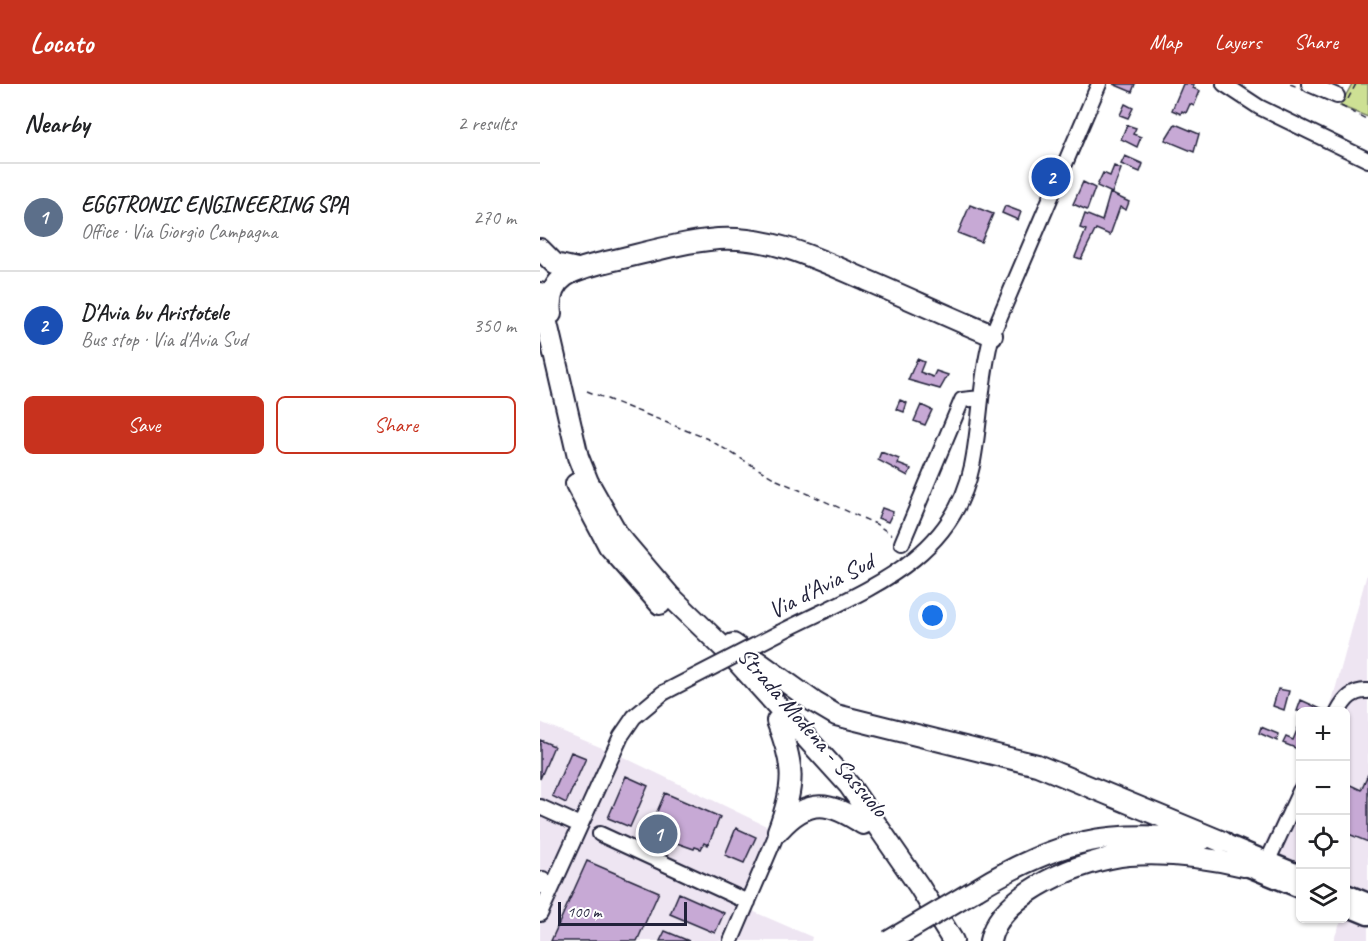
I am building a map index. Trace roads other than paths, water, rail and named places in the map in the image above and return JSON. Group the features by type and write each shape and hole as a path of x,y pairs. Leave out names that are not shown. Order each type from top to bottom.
{"highway":[{"path":"559,379 550,306 557,281 578,269 696,242 719,239 764,241 803,253 992,335"},
{"path":"540,249 555,264 578,269"},
{"path":"540,293 571,432 588,482 618,535 713,647"},
{"path":"540,351 567,460 592,517 609,546 634,578 713,647"},
{"path":"669,595 814,702 836,715 1037,765 1223,842"},
{"name":"Strada Modena - Sassuolo","path":"713,647 863,824 937,941"},
{"name":"Strada Modena - Sassuolo","path":"713,647 807,736 849,784 919,886 952,941"},
{"path":"777,721 787,748 793,776 787,806 778,831"},
{"path":"778,831 798,812 824,805 847,813 863,824"},
{"path":"889,941 1020,863 1082,841 1117,836 1170,837 1223,842"},
{"path":"1170,837 1216,852 1244,866"},
{"path":"990,941 1002,917 1016,900 1049,881 1102,862 1127,855 1176,854 1244,866"}],"main road":[{"path":"1223,842 1296,872"},
{"path":"1244,866 1296,886"},
{"path":"1350,894 1368,902"},
{"path":"1350,909 1368,916"}],"street":[{"name":"Via d'Avia Sud","path":"540,914 544,882 580,825 621,736 634,717 663,693 897,572 920,556 940,535 964,495 972,466 992,335 1099,84"},
{"path":"1224,84 1259,107 1368,160"},
{"path":"1309,84 1340,102"},
{"name":"Via d'Avia Sud","path":"902,543 962,400 981,398"},
{"path":"1341,707 1350,696 1360,691 1368,691"},
{"path":"1268,860 1296,800"},
{"path":"540,807 580,825"},
{"path":"731,941 778,831"},
{"path":"600,834 748,902"}],"place":[{"name":"D'Avia bv Aristotele","path":"1051,177"},
{"name":"EGGTRONIC ENGINEERING SPA","path":"658,834"}]}
